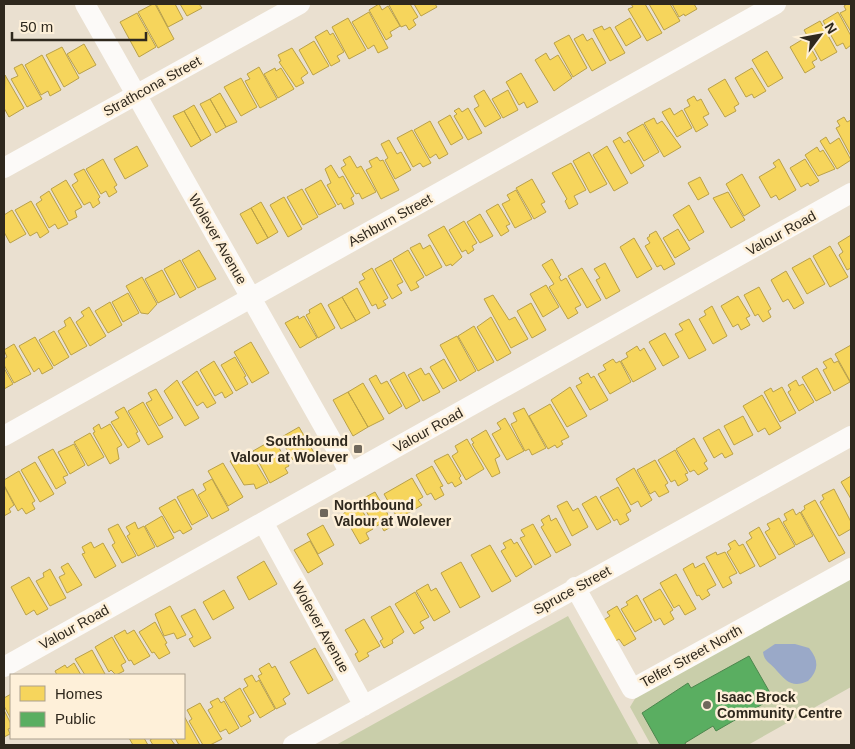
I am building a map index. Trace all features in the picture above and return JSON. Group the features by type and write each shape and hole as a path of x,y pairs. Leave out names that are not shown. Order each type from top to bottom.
{"street":[{"name":"Wolever Avenue","path":"85,4 350,474"},
{"name":"Strathcona Street","path":"4,168 300,4"},
{"name":"Ashburn Street","path":"4,436 776,4"},
{"name":"Valour Road","path":"4,667 851,194"},
{"name":"Spruce Street","path":"294,745 851,436"},
{"name":"Wolever Avenue","path":"263,522 364,706"},
{"name":"Telfer Street North","path":"575,588 632,689 851,568"}],"green space":[{"path":"851,578 851,687 748,745 651,745 630,707 636,697"},
{"path":"568,616 639,745 336,745"}],"water":[{"path":"775,644 795,644 809,648 815,657 816,669 808,681 798,684 791,683 766,660 763,652"}],"building: Homes":[{"path":"155,4 174,39 158,48 138,12"},
{"path":"156,4 175,4 183,19 168,27"},
{"path":"180,4 199,4 202,8 187,16"},
{"path":"379,4 382,10 388,6 400,26 390,32 392,36 386,40 369,10"},
{"path":"410,4 418,17 413,20 416,25 409,30 406,25 401,27 389,5"},
{"path":"414,4 435,4 437,7 421,16"},
{"path":"631,4 645,4 662,33 647,41 628,9 633,7"},
{"path":"649,4 670,4 680,21 664,30"},
{"path":"672,4 694,4 697,9 685,16 684,14 679,17"},
{"path":"851,4 851,32 840,13 846,10 844,6"},
{"path":"369,12 388,48 378,53 374,45 368,49 352,22"},
{"path":"838,12 851,36 851,45 846,49 843,43 837,46 823,21"},
{"path":"137,13 156,47 139,57 120,22"},
{"path":"348,18 366,50 349,59 332,27"},
{"path":"630,18 641,37 626,46 615,27"},
{"path":"820,21 837,52 821,61 804,30"},
{"path":"602,26 604,30 610,27 625,53 610,61 593,30"},
{"path":"327,30 330,35 333,33 344,52 337,56 340,61 331,66 315,37"},
{"path":"583,34 587,41 592,38 606,63 592,71 574,39"},
{"path":"569,35 587,68 573,77 554,43"},
{"path":"805,38 817,59 812,62 815,67 805,73 790,47"},
{"path":"314,41 329,66 313,75 299,50"},
{"path":"84,44 96,65 79,74 67,54"},
{"path":"62,47 79,78 64,87 46,55"},
{"path":"292,48 308,73 301,78 304,83 296,87 279,62 281,61 278,55"},
{"path":"767,51 783,78 768,87 752,60"},
{"path":"546,53 550,60 558,55 572,78 554,91 535,60"},
{"path":"42,55 61,90 50,96 48,91 41,95 25,65"},
{"path":"22,64 42,99 27,107 11,79 18,76 14,68"},
{"path":"259,67 277,99 260,108 245,81 250,79 247,74"},
{"path":"275,68 276,71 281,68 294,89 278,98 264,74"},
{"path":"752,68 766,91 754,98 752,94 746,97 735,78"},
{"path":"521,73 538,102 527,108 524,102 519,105 506,82"},
{"path":"5,75 24,108 9,117 4,108"},
{"path":"241,78 257,107 241,116 224,87"},
{"path":"725,79 739,104 734,107 736,111 725,117 708,89"},
{"path":"484,90 501,118 485,127 474,109 479,106 474,96"},
{"path":"508,90 518,110 503,118 492,99"},
{"path":"220,93 237,122 226,127 210,99"},
{"path":"694,96 697,101 701,99 709,114 703,117 708,125 696,132 684,109 690,106 687,100"},
{"path":"210,99 226,127 216,133 200,104"},
{"path":"194,105 211,135 201,141 184,111"},
{"path":"459,108 462,112 468,108 482,133 468,140 454,116 457,114 454,111"},
{"path":"670,108 674,115 682,110 692,128 677,137 662,112"},
{"path":"184,111 201,141 191,147 173,116"},
{"path":"450,115 463,138 451,145 438,122"},
{"path":"844,117 847,122 851,120 851,156 836,128 840,126 837,121"},
{"path":"654,118 657,124 662,121 681,147 664,157 644,123"},
{"path":"430,121 448,154 439,159 436,154 430,158 414,130"},
{"path":"643,124 659,152 644,161 627,133"},
{"path":"412,130 431,163 423,167 420,163 413,167 397,138"},
{"path":"620,137 624,143 629,140 644,166 631,174 613,141"},
{"path":"826,137 830,144 839,138 851,160 837,169 820,141"},
{"path":"389,140 397,154 401,152 411,170 395,179 385,160 388,158 381,144"},
{"path":"137,146 148,166 125,179 114,159"},
{"path":"607,146 628,183 614,191 593,155"},
{"path":"817,147 820,152 823,150 835,169 818,176 805,155"},
{"path":"589,152 607,184 590,193 573,161"},
{"path":"350,156 357,168 361,166 376,192 362,199 359,193 356,194 341,168 346,165 343,160"},
{"path":"377,157 380,161 383,160 399,190 381,199 366,170 372,167 369,161"},
{"path":"103,159 117,185 114,187 117,192 109,197 106,191 101,194 86,169"},
{"path":"779,159 796,190 779,200 776,195 771,198 759,177 776,167 773,163"},
{"path":"805,159 819,181 810,186 808,183 801,187 790,168"},
{"path":"571,163 586,190 574,196 578,204 569,209 565,201 567,199 552,173"},
{"path":"331,165 339,178 343,176 354,196 351,198 354,204 344,209 341,203 338,205 327,185 331,183 325,169"},
{"path":"84,169 100,197 98,199 100,203 93,208 90,202 84,205 72,185 78,181 74,174"},
{"path":"742,174 760,206 744,216 726,184"},
{"path":"700,177 709,194 698,200 688,183"},
{"path":"532,179 545,202 541,204 546,212 534,219 516,188"},
{"path":"66,180 82,207 75,211 77,217 69,221 51,189"},
{"path":"321,180 336,206 319,215 305,189"},
{"path":"302,189 318,217 303,225 287,197"},
{"path":"516,190 532,219 515,228 502,204 510,200 507,195"},
{"path":"49,191 68,224 58,229 55,224 49,228 36,204 42,200 40,197"},
{"path":"728,192 745,220 731,228 713,198"},
{"path":"284,197 302,229 288,237 270,205"},
{"path":"31,201 49,232 40,238 37,232 30,236 15,210"},
{"path":"261,202 278,232 268,238 251,208"},
{"path":"498,204 510,224 506,226 509,231 501,236 486,211"},
{"path":"689,205 704,232 689,241 673,215"},
{"path":"251,208 268,238 257,244 240,214"},
{"path":"12,210 26,234 10,243 4,232 4,215"},
{"path":"480,214 493,236 480,243 467,222"},
{"path":"464,221 477,243 472,246 474,250 468,254 466,250 462,252 449,230"},
{"path":"444,226 462,257 452,266 451,264 446,266 428,235"},
{"path":"678,229 690,249 675,258 663,238"},
{"path":"656,231 675,264 664,270 661,265 657,267 645,246 650,243 647,238 649,235"},
{"path":"851,235 851,268 847,270 839,255 843,252 838,243"},
{"path":"634,238 652,269 637,278 620,247"},
{"path":"420,243 423,249 430,245 442,267 426,276 410,248"},
{"path":"830,246 848,277 830,287 813,256"},
{"path":"199,250 216,279 198,288 182,260"},
{"path":"408,250 424,277 416,282 419,287 411,291 393,259"},
{"path":"810,258 825,284 807,294 792,268"},
{"path":"552,259 561,275 559,277 561,281 566,278 581,305 575,308 578,313 568,319 549,287 554,284 542,265"},
{"path":"180,260 196,289 180,298 164,269"},
{"path":"391,260 403,282 397,285 402,293 392,299 375,269"},
{"path":"605,263 620,291 606,299 596,280 600,278 594,269"},
{"path":"372,268 388,298 383,301 386,305 378,309 376,304 372,306 359,282 365,279 362,274"},
{"path":"582,268 601,300 587,308 568,276"},
{"path":"162,270 175,294 158,303 145,279"},
{"path":"786,271 804,303 794,309 788,299 783,302 771,280"},
{"path":"142,277 157,304 148,314 141,313 126,286"},
{"path":"546,285 559,307 543,317 530,294"},
{"path":"759,287 771,309 768,311 771,317 763,322 758,314 755,316 744,295"},
{"path":"357,288 370,313 356,321 342,297"},
{"path":"128,293 139,313 123,322 112,302"},
{"path":"493,295 509,320 515,317 528,339 511,348 484,299"},
{"path":"738,296 750,316 746,318 750,325 741,330 738,324 733,327 721,306"},
{"path":"342,297 356,321 341,329 328,305"},
{"path":"110,302 122,325 108,333 95,311"},
{"path":"321,303 335,328 318,338 306,315 310,313 309,310"},
{"path":"531,303 546,330 532,338 517,311"},
{"path":"712,306 727,336 713,344 699,319 706,315 704,311"},
{"path":"89,307 106,336 90,346 76,322 84,316 81,312"},
{"path":"298,316 299,319 304,316 317,338 300,348 285,323"},
{"path":"70,317 87,346 71,355 58,331 66,326 64,321"},
{"path":"491,317 511,353 497,361 477,327"},
{"path":"689,319 706,350 689,359 675,334 683,330 679,324"},
{"path":"474,326 494,362 478,371 458,336"},
{"path":"54,331 69,357 54,366 39,340"},
{"path":"665,333 679,357 663,366 649,342"},
{"path":"457,336 476,371 460,381 440,345"},
{"path":"35,337 53,368 42,374 39,368 34,372 19,346"},
{"path":"251,342 269,373 252,383 234,352"},
{"path":"14,344 31,374 14,383 4,365 4,359 7,357 4,350"},
{"path":"851,345 851,381 850,381 835,354"},
{"path":"637,346 640,351 644,348 656,369 633,382 621,361 628,357 626,353"},
{"path":"235,357 246,376 244,377 248,384 236,391 221,365"},
{"path":"831,358 834,363 838,361 850,382 834,391 823,370 827,368 823,362"},
{"path":"444,359 457,381 443,389 430,367"},
{"path":"613,359 616,363 620,361 631,382 610,394 598,374 606,370 603,365"},
{"path":"214,361 233,393 225,398 222,392 215,396 200,370"},
{"path":"4,368 13,384 4,389"},
{"path":"421,368 425,375 429,373 440,392 423,401 408,375"},
{"path":"817,368 831,393 816,401 802,377"},
{"path":"197,371 216,403 207,408 203,402 197,406 182,382"},
{"path":"404,372 420,401 406,409 390,380"},
{"path":"588,373 591,378 594,376 608,400 590,410 576,386 582,383 579,378"},
{"path":"376,375 381,384 387,381 402,406 389,414 369,379"},
{"path":"177,380 199,418 185,426 164,391"},
{"path":"796,380 799,386 803,384 814,402 799,411 788,392 791,390 788,385"},
{"path":"363,383 384,419 368,427 348,392"},
{"path":"570,387 587,416 567,427 551,400"},
{"path":"782,387 796,413 780,422 764,392 771,388 773,392"},
{"path":"156,389 173,418 159,426 146,403 152,400 148,393"},
{"path":"348,392 368,427 353,436 333,400"},
{"path":"762,395 781,428 769,435 765,428 758,432 743,406"},
{"path":"143,402 163,437 148,445 128,411"},
{"path":"550,404 569,437 561,441 563,444 557,448 555,445 548,449 529,416"},
{"path":"124,407 138,432 136,433 140,441 128,448 111,422 119,418 115,412"},
{"path":"524,408 546,448 532,455 529,449 525,451 511,424 517,421 513,413"},
{"path":"743,416 753,435 734,445 724,426"},
{"path":"505,418 524,451 507,460 492,434 501,429 497,423"},
{"path":"99,424 101,429 110,424 122,445 117,448 119,459 110,464 93,433 95,432 93,428"},
{"path":"299,427 316,456 305,462 301,456 293,460 280,438"},
{"path":"719,429 733,454 725,458 722,453 714,458 703,438"},
{"path":"486,430 500,456 495,459 500,473 492,477 472,444 474,443 471,439"},
{"path":"90,433 104,457 88,466 74,442"},
{"path":"694,438 707,461 704,463 708,469 698,475 694,470 690,472 676,449"},
{"path":"274,439 289,466 285,468 288,473 270,483 253,451"},
{"path":"467,439 484,469 466,480 452,456 458,452 455,446"},
{"path":"74,444 85,465 70,474 58,452"},
{"path":"53,449 68,475 63,477 66,483 56,489 38,457"},
{"path":"675,450 688,473 685,474 688,480 678,486 675,480 671,482 658,460"},
{"path":"249,451 268,483 256,489 254,484 244,485 230,461"},
{"path":"448,454 461,476 459,478 462,483 455,487 452,482 448,484 434,461"},
{"path":"655,460 668,483 665,485 669,492 659,497 655,491 650,494 637,470"},
{"path":"35,462 54,494 40,502 21,470"},
{"path":"223,463 243,497 228,506 208,471"},
{"path":"432,466 443,486 440,487 444,495 435,500 431,493 427,495 416,475"},
{"path":"634,468 652,500 641,507 638,501 631,505 616,479"},
{"path":"19,471 35,501 32,503 35,509 26,514 22,508 18,511 4,485 4,480"},
{"path":"851,476 851,499 841,482"},
{"path":"412,478 423,497 418,500 422,505 398,519 384,494"},
{"path":"212,479 229,510 212,519 198,495 206,490 203,484"},
{"path":"4,486 14,505 9,509 11,512 4,516"},
{"path":"618,487 631,511 626,514 629,520 620,525 617,519 614,521 600,497"},
{"path":"193,489 208,516 192,525 177,497"},
{"path":"834,489 851,522 851,529 839,536 820,502 824,499 822,495"},
{"path":"375,492 394,525 384,531 380,524 375,527 360,500"},
{"path":"596,496 611,522 597,530 582,504"},
{"path":"175,499 192,529 183,534 180,530 174,533 159,508"},
{"path":"815,500 845,553 829,562 801,512 805,509 804,506"},
{"path":"567,501 573,511 578,508 588,527 572,536 557,506"},
{"path":"357,502 373,529 366,533 369,539 360,544 343,514"},
{"path":"793,509 796,515 800,512 813,536 796,545 783,522 787,520 784,514"},
{"path":"549,515 551,521 556,518 571,545 556,553 541,527 544,525 541,520"},
{"path":"162,516 174,538 157,547 145,526"},
{"path":"779,518 795,546 779,555 765,532 770,529 767,524"},
{"path":"135,522 138,529 144,526 155,547 138,556 127,536 130,534 126,527"},
{"path":"118,524 136,556 122,563 112,545 115,543 108,529"},
{"path":"533,524 551,556 535,565 520,538 525,536 521,530"},
{"path":"323,525 334,545 318,554 307,534"},
{"path":"759,527 776,558 760,567 746,542 752,538 749,533"},
{"path":"511,539 514,544 517,542 532,567 516,577 501,551 506,548 503,543"},
{"path":"735,540 739,546 743,544 755,566 740,574 727,552 731,549 728,544"},
{"path":"310,541 323,564 308,573 294,550"},
{"path":"91,542 94,548 103,543 116,566 95,578 82,554 85,553 82,547"},
{"path":"490,545 511,581 492,592 471,555"},
{"path":"716,552 717,555 725,552 737,573 729,577 732,583 723,588 706,557"},
{"path":"264,561 277,584 249,600 237,577"},
{"path":"461,562 480,597 460,608 441,573"},
{"path":"68,563 82,585 67,593 59,577 65,574 61,567"},
{"path":"693,563 695,568 704,563 716,585 707,590 710,595 702,600 699,595 697,596 683,569"},
{"path":"50,569 66,598 50,606 36,581 44,577 43,573"},
{"path":"676,574 696,609 685,615 679,605 674,608 660,583"},
{"path":"29,577 48,609 37,615 34,610 26,615 11,587"},
{"path":"428,584 431,591 436,588 450,612 434,621 416,591"},
{"path":"660,589 673,610 670,612 674,619 664,625 660,618 655,621 643,599"},
{"path":"224,590 234,608 213,620 203,602"},
{"path":"415,592 429,617 420,622 424,628 414,634 395,604"},
{"path":"637,595 652,622 635,632 621,609 628,605 626,602"},
{"path":"170,606 186,635 177,639 174,633 164,636 155,614"},
{"path":"390,606 404,632 392,640 393,643 384,648 380,641 383,639 371,617"},
{"path":"617,606 636,639 624,646 619,639 614,642 602,621 610,616 607,612"},
{"path":"195,609 211,638 194,647 189,639 193,637 181,616"},
{"path":"364,619 380,646 367,653 369,656 359,662 355,654 358,652 345,630"},
{"path":"155,622 167,643 165,644 170,653 159,659 154,652 152,653 139,632"},
{"path":"125,630 127,634 134,630 150,656 134,665 131,660 129,661 114,636"},
{"path":"112,637 126,662 121,665 124,671 118,674 111,670 109,672 95,647"},
{"path":"315,648 333,680 308,694 290,662"},
{"path":"92,650 105,674 84,674 75,659"},
{"path":"74,663 80,674 56,674 55,671 65,665 67,668"},
{"path":"269,663 272,668 275,666 290,694 283,699 286,704 276,709 258,676 262,674 259,669"},
{"path":"252,675 256,682 259,680 275,709 260,718 243,689 248,686 244,679"},
{"path":"240,688 254,713 248,716 251,721 241,727 224,698"},
{"path":"10,695 10,717 4,706 4,698"},
{"path":"218,698 221,703 224,701 239,728 229,734 226,729 220,732 208,710 213,707 210,702"},
{"path":"200,703 222,739 210,745 203,745 189,721 192,719 187,710"},
{"path":"4,710 10,722 10,728 8,729 10,734 4,737"},
{"path":"185,718 200,745 179,745 176,739 185,739"},
{"path":"130,739 145,739 148,745 133,745"},
{"path":"171,739 175,745 153,745 150,740"}],"building: Public":[{"name":"Isaac Brock Community Centre","path":"749,656 773,698 716,731 713,726 685,743 686,745 660,745 642,713 688,683 691,688"}],"place":[{"name":"Southbound Valour at Wolever","path":"358,449"},
{"name":"Northbound Valour at Wolever","path":"324,513"},
{"name":"Isaac Brock Community Centre","path":"707,705"}]}
